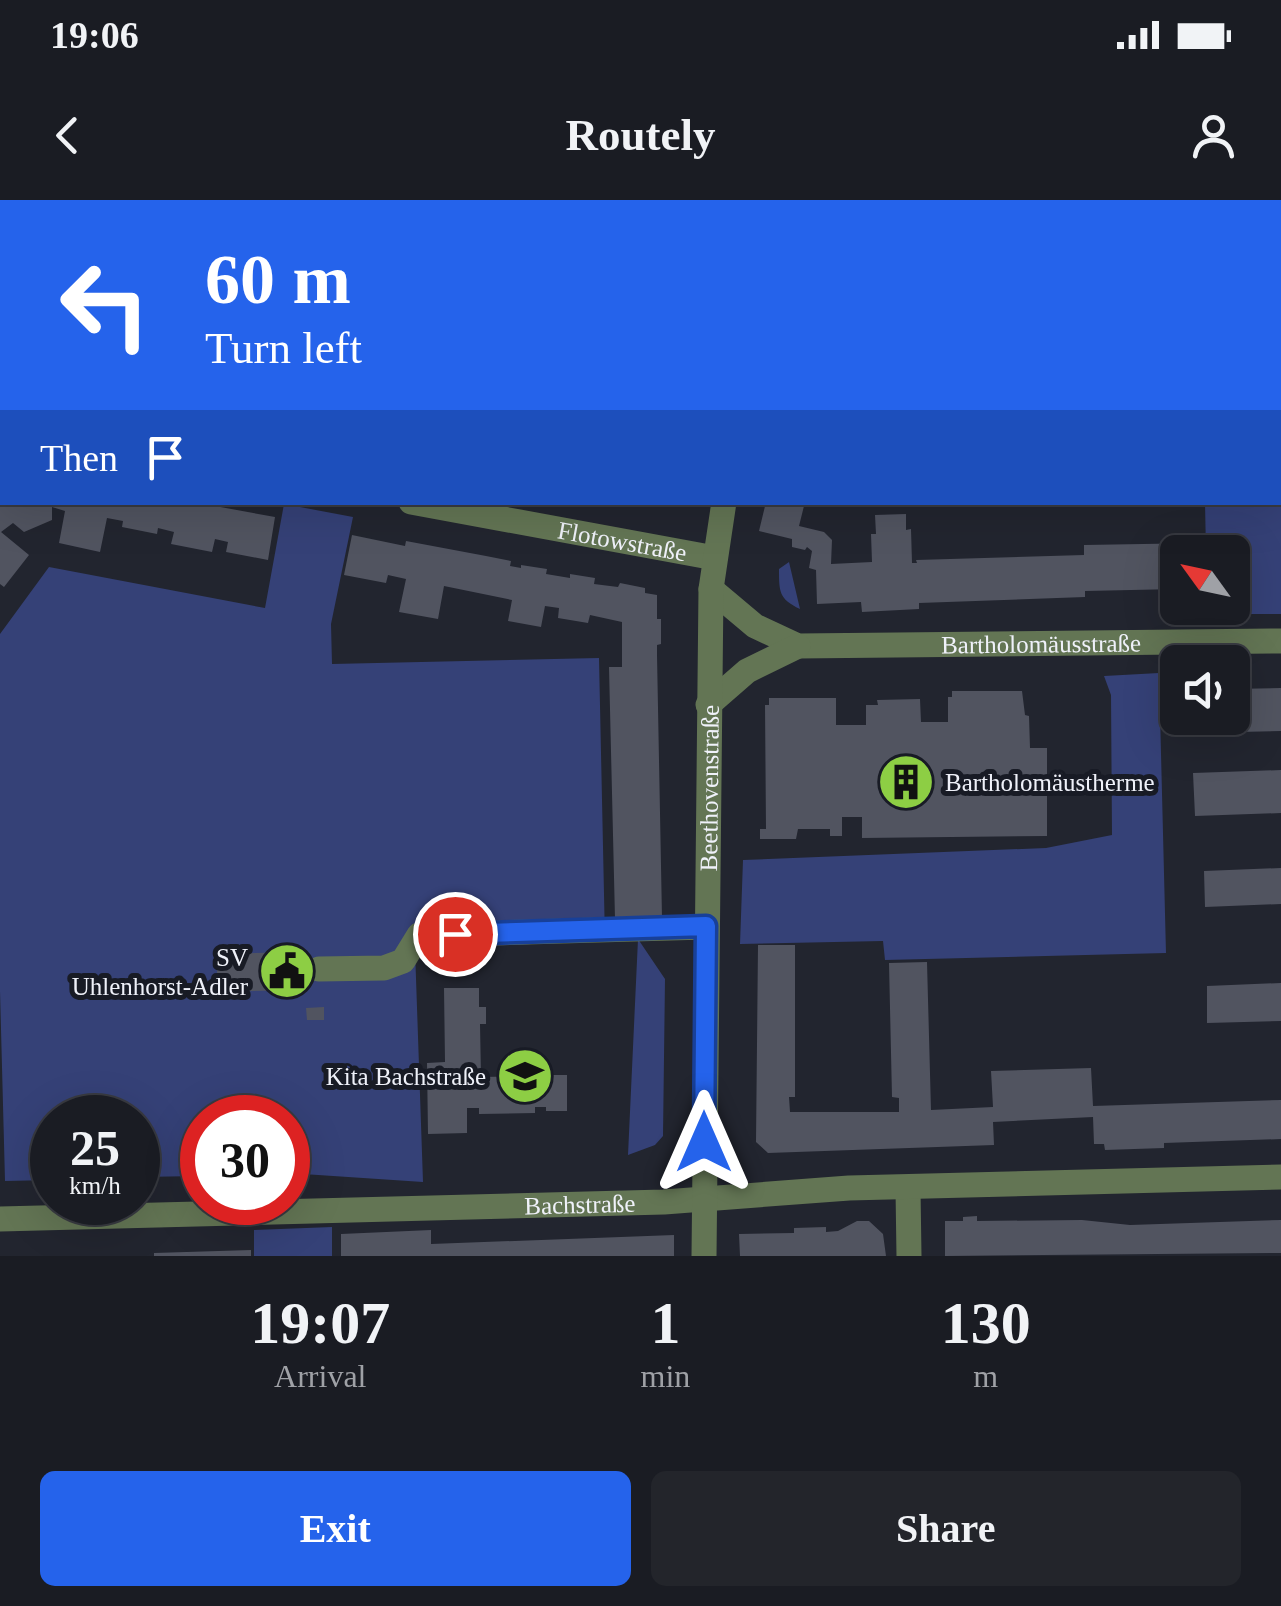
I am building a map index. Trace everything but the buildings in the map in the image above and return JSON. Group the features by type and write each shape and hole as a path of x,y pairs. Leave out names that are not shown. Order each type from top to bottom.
{"street":[{"name":"Flotowstraße","path":"427,505 715,558"},
{"name":"Beethovenstraße","path":"704,1256 711,590 724,505"},
{"name":"Bartholomäusstraße","path":"711,590 754,626 798,646 1281,640"},
{"name":"Bartholomäusstraße","path":"708,706 747,671 798,646"},
{"path":"319,969 384,968 403,961 419,935 706,926"},
{"name":"Bachstraße","path":"0,1219 705,1199 849,1188 1281,1177"},
{"path":"908,1188 909,1256"}],"shaded area":[{"path":"284,505 289,505 353,517 331,624 332,664 599,658 605,941 415,949 423,1182 310,1174 310,1095 180,1095 180,1176 160,1177 160,1095 30,1095 30,1180 5,1181 0,991 0,634 49,567 265,608"},
{"path":"1205,505 1281,505 1281,614 1250,614 1250,535 1206,535"},
{"path":"789,562 800,609 784,598 780,589 779,569"},
{"path":"1159,673 1166,953 885,960 883,941 740,944 743,860 1046,848 1112,835 1111,695 1104,676"},
{"path":"638,939 665,979 663,1136 655,1145 628,1155"},
{"path":"332,1227 332,1256 254,1256 254,1230"}],"place":[{"name":"Bartholomäustherme","path":"906,782"},
{"name":"SV Uhlenhorst-Adler","path":"287,971"},
{"name":"Kita Bachstraße","path":"525,1076"}],"route":[{"path":"455,934 706,926 704,1142"}]}
